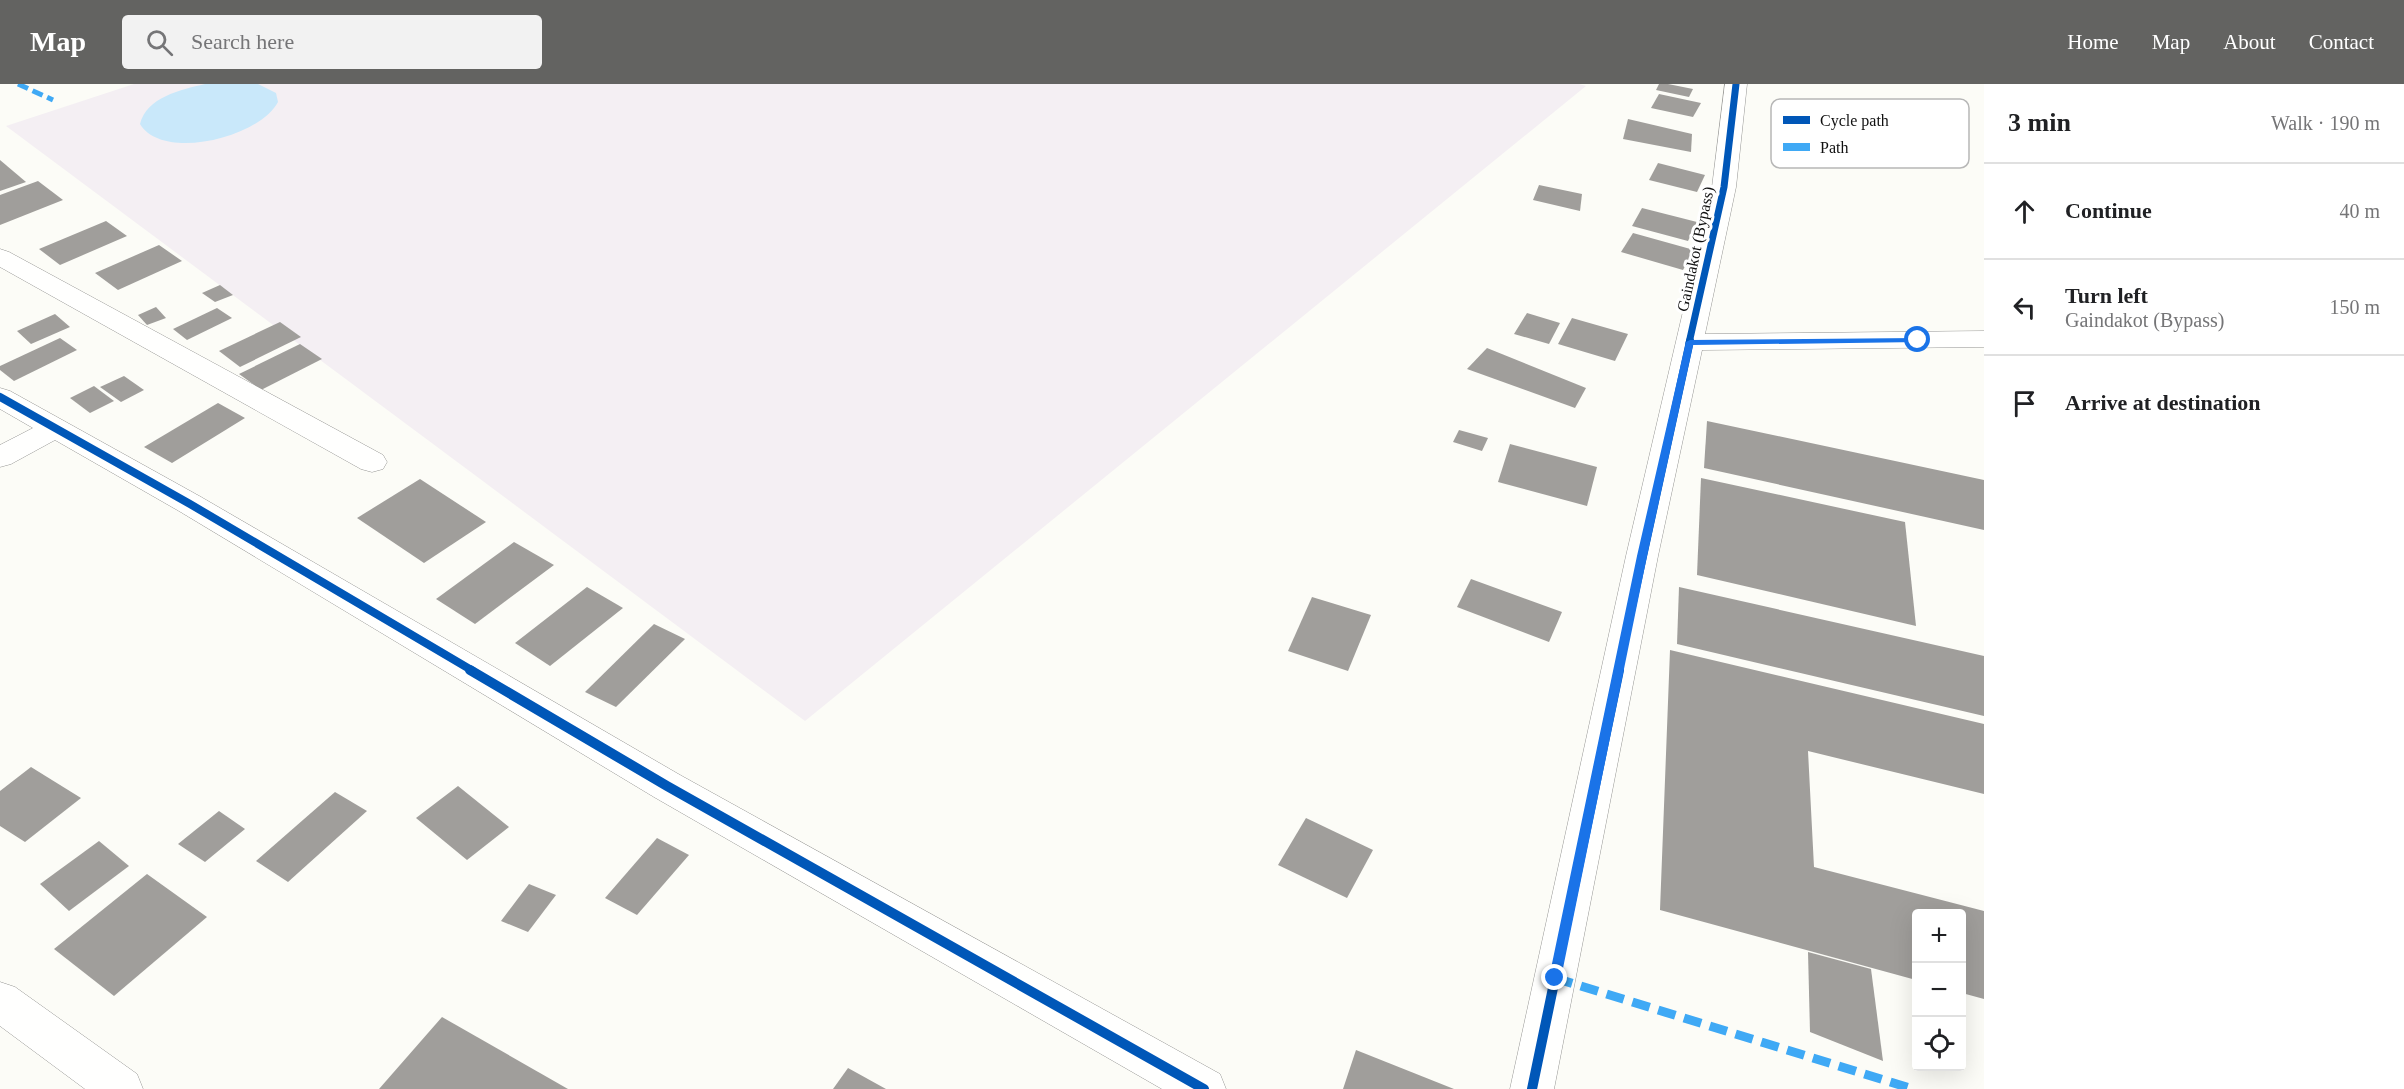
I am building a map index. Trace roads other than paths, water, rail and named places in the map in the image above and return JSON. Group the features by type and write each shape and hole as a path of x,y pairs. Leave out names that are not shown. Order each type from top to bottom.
{"street":[{"name":"Gaindakot (Bypass)","path":"1532,1089 1642,556 1724,188 1736,84"},
{"path":"0,257 372,462"},
{"path":"1690,342 1984,339"},
{"path":"0,397 190,504 667,786 1204,1089"},
{"path":"0,457 56,428"},
{"path":"0,1000 121,1089"}],"water":[{"path":"205,84 258,84 276,93 278,102 268,115 252,126 211,140 189,143 169,142 152,135 140,124 144,115 157,101 175,92"}]}
